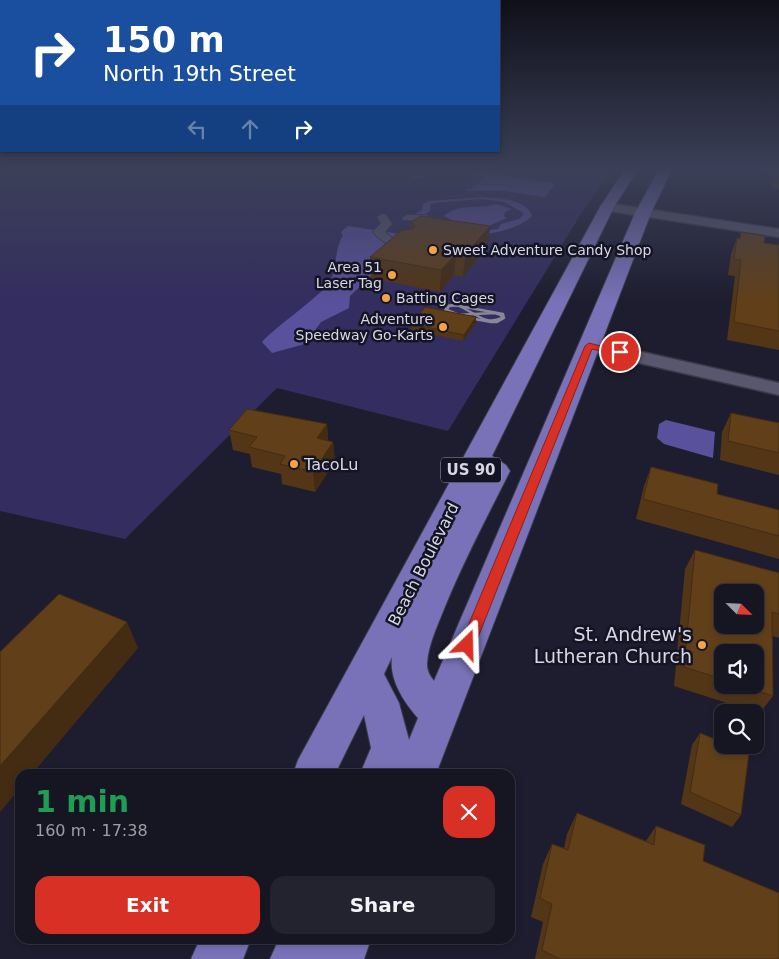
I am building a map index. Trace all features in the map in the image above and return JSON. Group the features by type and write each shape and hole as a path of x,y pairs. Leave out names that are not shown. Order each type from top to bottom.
{"highway":[{"name":"Beach Boulevard","path":"316,769 603,214"},
{"path":"417,769 642,214"},
{"path":"439,713 416,688 409,664 417,632 496,472 477,459"},
{"path":"366,675 380,703 391,749 382,769"},
{"path":"216,959 224,944"},
{"path":"294,959 302,944"},
{"path":"339,959 345,944"}],"street":[{"path":"647,214 779,233"},
{"path":"407,218 426,218"},
{"path":"383,222 378,232 391,242 407,246"},
{"path":"589,346 779,389"}],"shaded area":[{"path":"0,214 581,214 448,431 277,388 125,539 0,511"},
{"path":"416,214 426,214 422,216 484,231 498,229 501,224 519,219 523,214 531,214 532,216 515,227 481,234 416,223 412,216"},
{"path":"447,214 505,214 504,216 507,218 484,228 457,223 444,216"},
{"path":"348,226 413,236 350,296 349,308 321,322 305,344 272,353 262,342 327,286 333,275 338,247 343,235 341,232"},
{"path":"666,420 715,432 713,458 664,444 657,438 659,424"}],"building":[{"path":"421,216 490,226 465,255 456,254 441,270 370,257 402,230 413,229 415,226 411,222"},
{"path":"741,232 765,236 764,243 779,245 779,331 734,322 741,260 734,259 737,238 740,239"},
{"name":"Adventure Speedway Go-Karts","path":"425,307 476,317 464,335 412,324"},
{"path":"247,409 327,424 317,438 333,442 313,472 280,464 285,456 249,447 257,437 229,430"},
{"path":"731,413 779,423 779,453 728,441"},
{"path":"651,467 718,484 717,494 779,510 779,536 643,499"},
{"path":"695,550 779,573 779,614 772,612 773,696 764,693 764,644 714,644 714,676 684,667"},
{"path":"59,594 127,622 0,766 0,652"},
{"path":"700,733 714,739 714,754 749,754 741,815 690,792"},
{"path":"577,813 654,845 656,826 705,845 703,861 779,893 779,959 560,959 542,950 552,904 540,898 552,844 568,850"}],"railway":[{"path":"456,305 460,306"},
{"path":"456,305 449,306 447,310 459,315 474,314"},
{"path":"456,305 447,306 445,311 453,315 491,322 497,322 504,318 503,314 460,306"},
{"path":"456,305 460,306"},
{"path":"460,306 474,314"},
{"path":"495,313 501,315 502,318 488,320 474,314 495,313"}],"place":[{"name":"Sweet Adventure Candy Shop","path":"433,250"},
{"name":"Area 51 Laser Tag","path":"392,275"},
{"name":"Batting Cages","path":"386,298"},
{"name":"Adventure Speedway Go-Karts","path":"443,327"},
{"name":"TacoLu","path":"294,464"},
{"name":"St. Andrew's Lutheran Church","path":"702,645"}],"route":[{"path":"467,645 589,346 620,352"}]}
